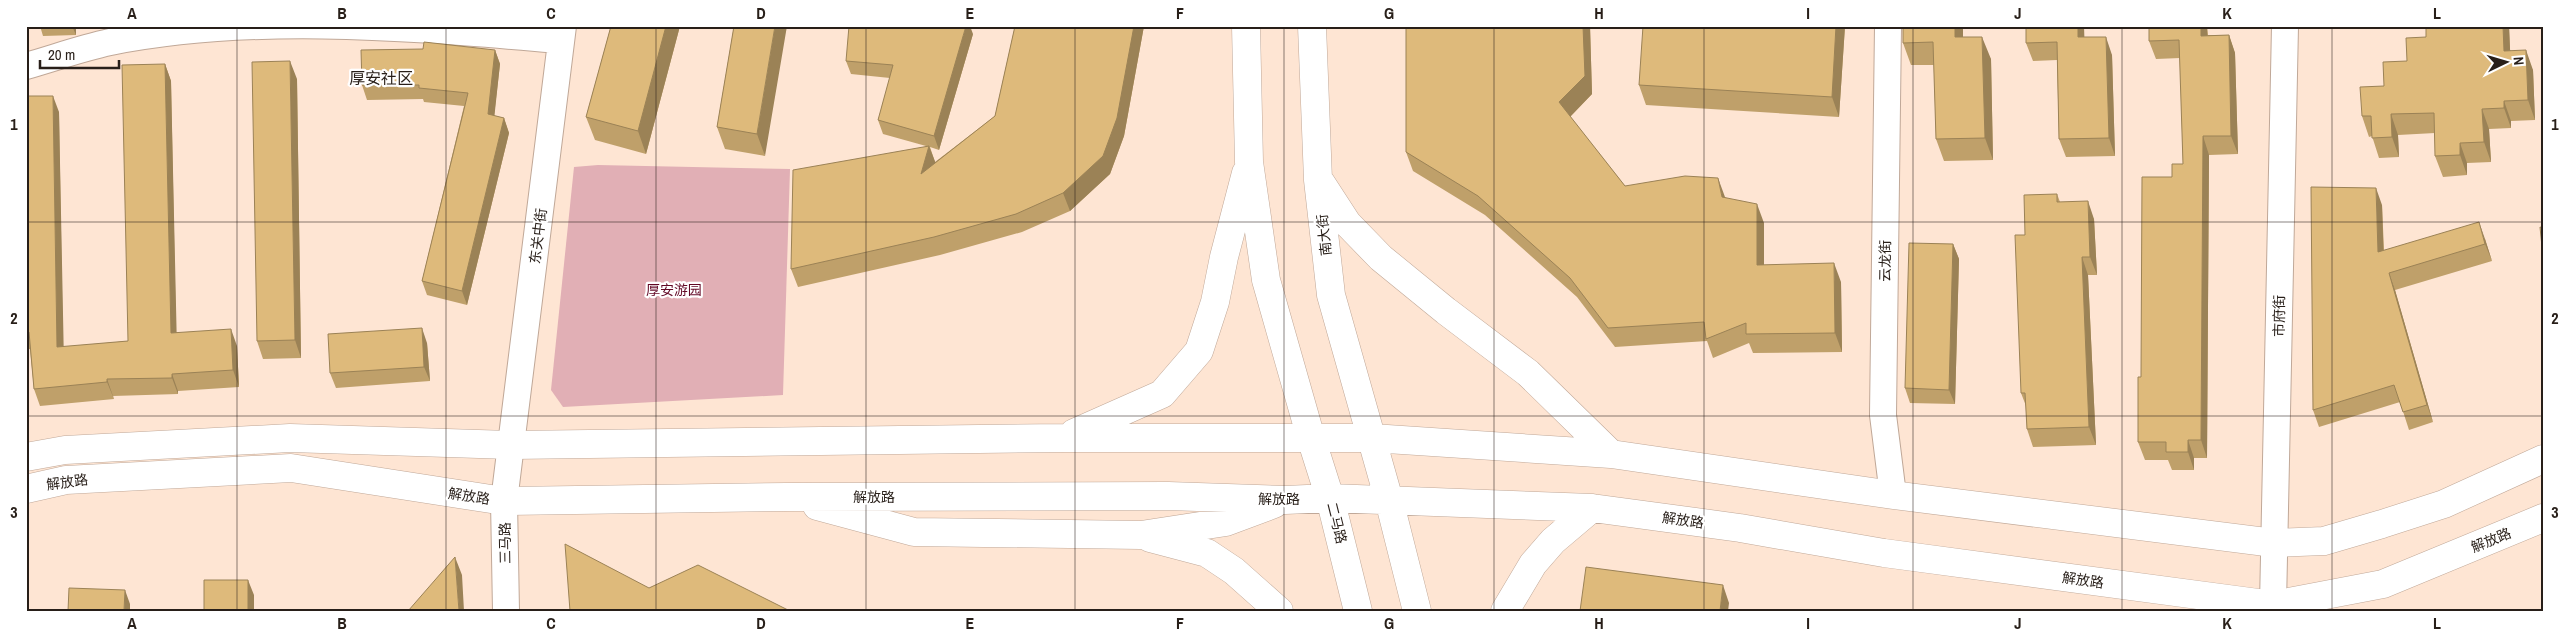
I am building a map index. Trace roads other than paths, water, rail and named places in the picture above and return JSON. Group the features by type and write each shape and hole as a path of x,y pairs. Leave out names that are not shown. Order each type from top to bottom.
{"main road":[{"path":"1246,26 1249,162 1266,280 1310,438"},
{"name":"南大街","path":"1312,26 1318,180 1331,295 1372,438"},
{"path":"1064,438 1162,394 1199,351 1215,302 1224,257 1249,162"},
{"path":"1318,180 1347,223 1381,258 1446,311 1528,373 1611,454"},
{"path":"26,457 65,450 290,438 512,445 1064,438 1372,438 1611,454 1893,495 2274,543 2324,541 2444,504 2543,458"},
{"name":"二马路","path":"1310,438 1330,498 1358,611"},
{"path":"1372,438 1417,611"},
{"name":"解放路","path":"26,489 66,480 291,468 504,501 787,497 1168,496 1286,500 1330,498 1592,508 1740,528 1884,553 2274,605 2383,584 2537,523"},
{"path":"787,497 914,532 1141,535 1226,522 1286,500"},
{"path":"1505,611 1533,564 1553,540 1592,508"},
{"path":"1141,535 1207,553 1234,570 1279,611"}],"street":[{"name":"云龙街","path":"1888,26 1883,415 1893,495"},
{"name":"市府街","path":"2274,605 2286,26"},
{"path":"26,66 110,42 201,30 265,27 401,27 562,33"},
{"name":"东关中街","path":"512,445 562,33"},
{"name":"三马路","path":"506,611 504,501 512,445"}],"district":[{"name":"厚安社区","path":"381,78"}],"park label":[{"name":"厚安游园","path":"674,290"}]}
